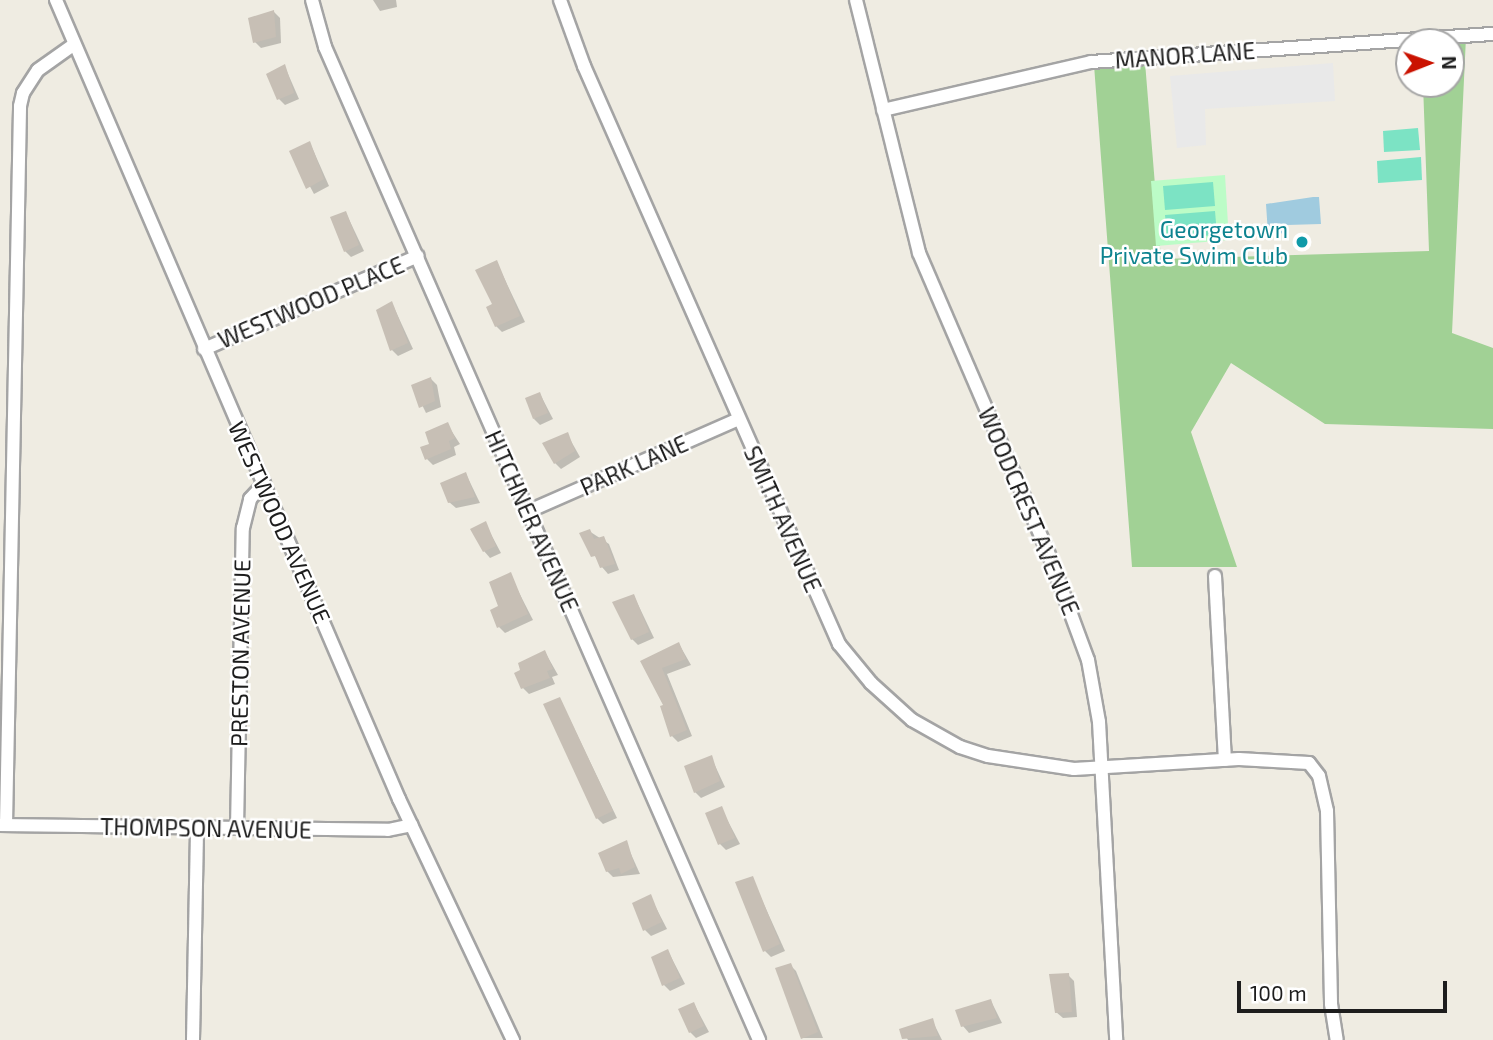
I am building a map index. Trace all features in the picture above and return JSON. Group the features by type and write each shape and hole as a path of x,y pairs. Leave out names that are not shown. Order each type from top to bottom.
{"street":[{"name":"WESTWOOD AVENUE","path":"56,0 411,825 513,1040"},
{"name":"HITCHNER AVENUE","path":"312,0 325,47 759,1040"},
{"name":"SMITH AVENUE","path":"560,0 584,66 839,644 890,703 934,733 988,756 1046,767 1102,768 1225,760 1297,759 1309,763 1320,776 1327,811 1331,1004 1337,1040"},
{"name":"WOODCREST AVENUE","path":"856,0 913,236 932,289 1083,639 1097,703 1116,1040"},
{"name":"MANOR LANE","path":"883,110 1091,62 1493,34"},
{"path":"3,825 6,404 20,106 23,93 38,70 74,45"},
{"name":"WESTWOOD PLACE","path":"204,349 418,256"},
{"name":"PARK LANE","path":"529,511 739,419"},
{"name":"PRESTON AVENUE","path":"237,828 243,528 250,499 264,484"},
{"path":"1214,576 1225,760"},
{"name":"THOMPSON AVENUE","path":"3,825 388,830 411,825"},
{"path":"193,1040 197,828"}],"green space":[{"path":"1145,62 1161,259 1429,251 1424,98 1463,98 1452,333 1493,348 1493,429 1325,424 1231,363 1191,432 1237,567 1132,567 1094,65"},
{"path":"1418,128 1420,150 1384,152 1383,131"},
{"path":"1421,157 1422,180 1378,183 1377,161"},
{"path":"1225,175 1229,240 1156,246 1151,181"},
{"path":"1213,182 1215,206 1165,210 1163,186"},
{"path":"1215,211 1217,235 1167,238 1165,215"}],"shaded area":[{"path":"1333,63 1335,101 1205,109 1206,145 1177,148 1170,76"}],"water":[{"path":"1319,197 1321,224 1287,225 1288,233 1268,234 1266,204"}],"building":[{"path":"274,10 276,37 253,43 248,18"},
{"path":"285,64 294,93 277,100 266,74"},
{"path":"310,141 324,179 306,189 289,151"},
{"path":"346,211 359,245 344,252 330,217"},
{"path":"497,260 520,316 495,327 486,307 492,304 475,270"},
{"path":"392,301 408,343 390,351 376,310"},
{"path":"431,377 435,401 419,408 411,385"},
{"path":"540,392 548,413 533,419 525,398"},
{"path":"448,422 455,438 449,441 451,449 425,460 420,447 429,444 425,432"},
{"path":"568,432 575,451 554,464 542,443"},
{"path":"466,472 475,497 448,503 440,483"},
{"path":"486,521 496,546 483,552 470,529"},
{"path":"590,529 594,539 604,536 615,564 600,568 595,556 591,557 579,533"},
{"path":"511,572 528,614 497,628 490,610 498,606 489,582"},
{"path":"634,594 649,632 631,640 612,602"},
{"path":"679,642 686,659 662,668 687,730 670,737 660,706 663,705 640,661"},
{"path":"545,650 553,669 547,671 550,678 521,689 514,673 520,670 518,663"},
{"path":"560,697 613,811 596,819 543,704"},
{"path":"712,755 720,781 694,793 684,766"},
{"path":"722,806 735,838 718,845 705,813"},
{"path":"627,840 635,867 621,874 619,868 606,872 598,853"},
{"path":"753,876 780,944 763,952 735,882"},
{"path":"651,894 662,922 643,931 632,903"},
{"path":"668,949 680,978 662,986 651,957"},
{"path":"791,963 818,1032 801,1039 775,968"},
{"path":"1069,973 1072,1012 1055,1013 1049,974"},
{"path":"991,999 997,1018 961,1027 955,1010"},
{"path":"694,1002 704,1026 689,1033 678,1009"},
{"path":"933,1018 938,1036 902,1039 899,1029"}],"place":[{"name":"Georgetown Private Swim Club","path":"1302,242"}]}
